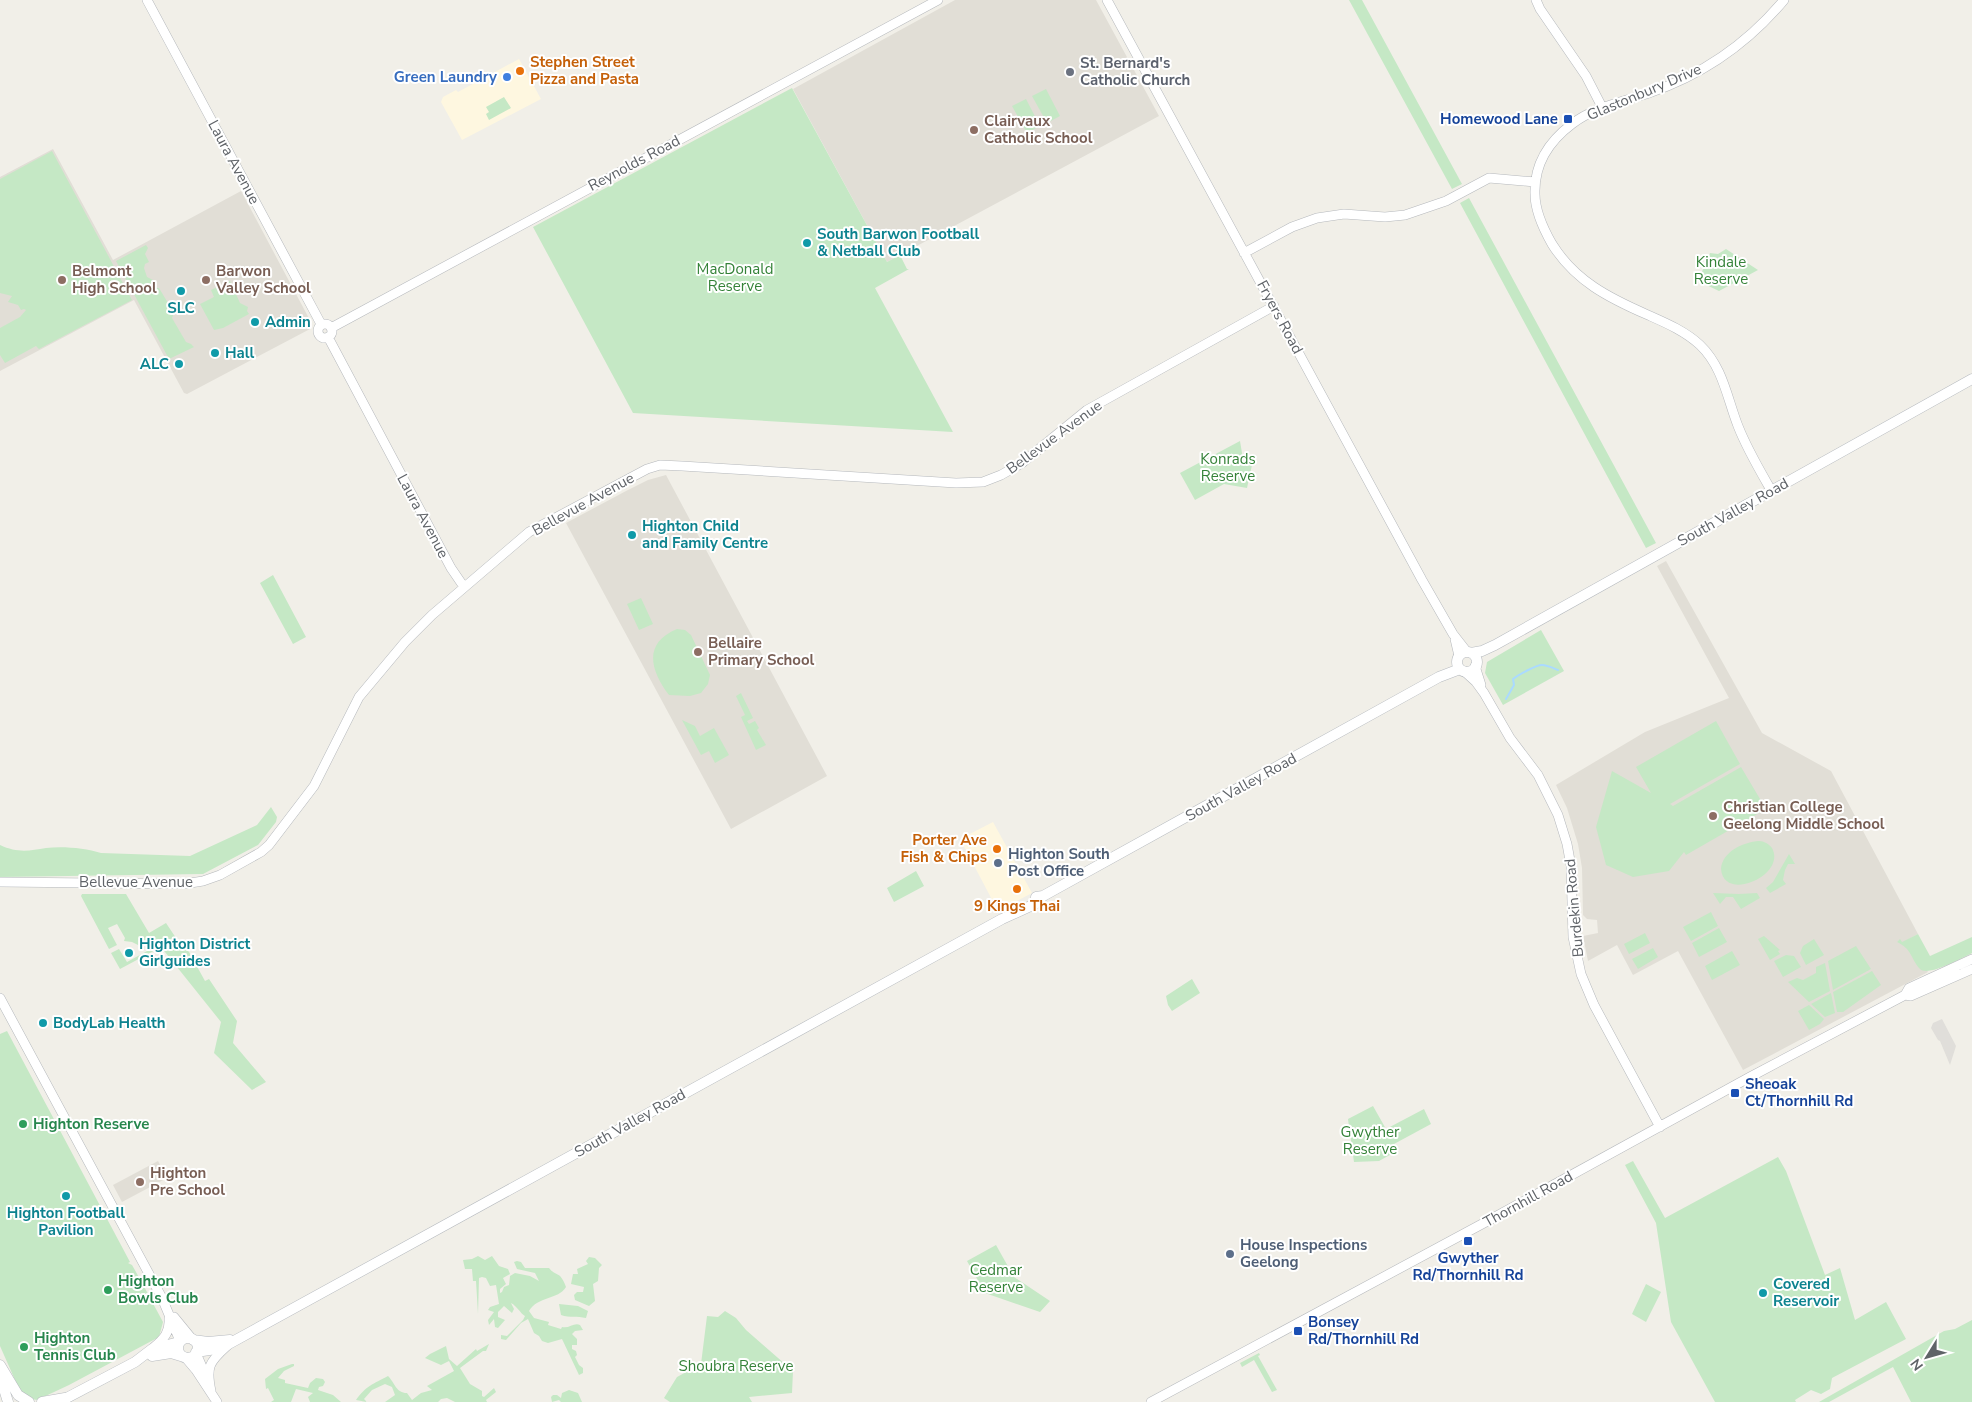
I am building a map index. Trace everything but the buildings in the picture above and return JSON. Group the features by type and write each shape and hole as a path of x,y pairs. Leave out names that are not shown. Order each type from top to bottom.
{"main road":[{"name":"South Valley Road","path":"196,1352 216,1349 236,1339 1024,907 1036,903 1042,896 1439,677 1771,490 1925,407 1972,379"},
{"path":"59,1402 137,1361 150,1351 180,1342 184,1338 193,1339 197,1346 196,1352 192,1356 184,1357 166,1353 137,1361"},
{"name":"South Valley Road","path":"193,1339 208,1342 236,1339"},
{"path":"180,1342 178,1350 184,1357"},
{"path":"0,1365 18,1395 29,1402"},
{"path":"0,1375 8,1402"},
{"path":"0,1375 15,1402"},
{"path":"42,1402 68,1397"}],"street":[{"name":"Laura Avenue","path":"147,0 321,324"},
{"name":"Reynolds Road","path":"331,328 414,281 938,0"},
{"name":"Fryers Road","path":"1107,0 1466,661"},
{"path":"1536,0 1586,76 1602,107"},
{"name":"Glastonbury Drive","path":"1771,490 1738,426 1721,375 1708,354 1683,332 1610,298 1583,280 1557,251 1542,223 1535,199 1535,182 1541,160 1548,147 1572,124 1602,107 1651,92 1719,59 1748,37 1784,0"},
{"path":"1244,253 1292,227 1317,218 1344,214 1385,217 1405,215 1446,201 1489,178 1535,182"},
{"name":"Bellevue Avenue","path":"0,882 184,884 212,879 261,852 288,822 314,786 359,697 405,642 464,587 520,539 542,524 647,469 660,465 956,483 983,482 1001,475 1022,462 1076,418 1104,400 1274,306"},
{"path":"321,324 326,324 331,328 332,332 328,337 322,337 319,334 318,330 321,324"},
{"name":"Laura Avenue","path":"328,337 451,568 464,587"},
{"name":"Burdekin Road","path":"1466,661 1476,682 1510,738 1538,775 1558,815 1567,844 1571,866 1573,937 1581,974 1594,1005 1660,1127"},
{"name":"Thornhill Road","path":"1905,996 1908,988 1972,959"},
{"name":"Thornhill Road","path":"1151,1402 1750,1077 1905,996 1911,996 1972,969"},
{"path":"0,998 162,1298 184,1332 193,1339"},
{"path":"162,1298 180,1342"},
{"path":"150,1351 166,1337 169,1314"},
{"path":"211,1391 208,1375 210,1363 217,1354 236,1339"},
{"path":"196,1352 217,1402"},
{"path":"184,1357 211,1391"}],"shaded area":[{"name":"Clairvaux Catholic School","path":"955,0 1096,0 1159,116 887,262 793,89"},
{"path":"519,59 541,99 462,140 441,102 443,97 456,90 458,92"},
{"path":"53,149 113,260 241,191 312,324 310,329 187,394 184,393 134,300 0,371 0,177"},
{"name":"Bellaire Primary School","path":"666,475 827,776 731,829 566,523 648,480"},
{"name":"Christian College Geelong Middle School","path":"1666,561 1762,733 1831,771 1918,934 1909,939 1928,972 1743,1070 1678,951 1633,975 1617,945 1588,961 1583,936 1598,933 1597,920 1587,919 1583,915 1582,868 1578,844 1567,808 1556,785 1645,732 1729,698 1657,566"},
{"path":"993,822 1032,893 998,911 960,839"},
{"path":"1942,1019 1956,1046 1950,1065 1940,1041 1931,1028 1933,1023"},
{"name":"Highton Pre School","path":"158,1161 167,1178 122,1202 113,1185"}],"green space":[{"path":"1349,0 1362,0 1462,184 1452,189"},
{"name":"MacDonald Reserve","path":"792,88 887,262 900,255 907,269 909,269 875,288 953,432 633,413 533,227"},
{"path":"1046,89 1060,116 1047,123 1032,96"},
{"path":"504,97 511,108 489,120 486,114 489,112 486,107"},
{"path":"1026,99 1040,126 1027,133 1012,106"},
{"name":"Belmont High School","path":"52,151 132,300 39,349 36,346 5,363 0,355 0,328 20,317 26,310 21,310 18,305 8,302 12,296 0,293 0,179"},
{"path":"1469,198 1656,543 1646,548 1460,203"},
{"path":"146,245 148,248 145,254 149,262 145,264 144,268 147,277 153,280 157,288 159,288 174,313 172,318 186,342 194,347 169,359 116,261"},
{"name":"Kindale Reserve","path":"1726,249 1758,270 1719,291 1698,281 1710,253 1718,254"},
{"path":"230,281 240,303 248,307 247,311 249,314 223,328 214,330 200,304 214,297 211,290"},
{"name":"Konrads Reserve","path":"1240,441 1243,459 1252,465 1247,488 1224,484 1195,500 1180,473"},
{"path":"273,575 306,637 293,644 260,583"},
{"path":"641,598 653,624 639,630 627,604"},
{"path":"677,629 685,630 691,635 710,675 708,684 701,693 690,696 669,695 657,676 653,658 655,649 666,635"},
{"path":"1541,630 1564,671 1503,705 1485,673 1487,662"},
{"path":"741,693 753,718 747,721 749,724 755,721 759,728 757,730 766,745 756,750 741,717 745,715 736,696"},
{"path":"682,720 695,726 700,736 714,728 729,755 715,763 709,751 701,755"},
{"path":"1716,721 1740,764 1670,804 1673,806 1741,767 1766,809 1686,855 1684,852 1669,871 1633,877 1606,865 1596,827 1612,771 1651,793 1636,767"},
{"path":"271,807 277,817 276,822 258,845 203,874 0,877 0,845 23,851 67,847 101,853 190,856 257,825"},
{"path":"1759,841 1766,843 1772,848 1774,858 1771,867 1753,881 1742,884 1732,884 1725,879 1721,869 1722,863 1729,853 1746,843"},
{"path":"1789,854 1795,864 1788,864 1785,870 1783,880 1786,884 1770,893 1766,888 1773,882"},
{"path":"916,871 924,886 894,902 887,888"},
{"path":"1713,893 1757,893 1760,898 1741,909 1733,897 1726,897 1720,904"},
{"path":"82,894 126,894 149,933 166,923 178,941 189,952 205,981 209,979 237,1021 233,1043 266,1082 252,1090 214,1053 221,1022 161,947 120,969 111,953 119,949 127,962 149,950 145,944 140,946 124,941 125,938 117,924 108,928 117,945 109,949 81,896"},
{"path":"1711,912 1718,926 1691,941 1683,927"},
{"path":"1719,928 1727,942 1699,957 1692,943"},
{"path":"1645,933 1650,943 1629,954 1624,944"},
{"path":"1918,934 1930,956 1972,937 1972,953 1937,969 1924,971 1920,969 1906,948 1897,942 1900,939 1902,942"},
{"path":"1764,936 1780,950 1778,951 1780,954 1770,960 1758,939"},
{"path":"1814,939 1824,955 1806,965 1800,953 1803,946"},
{"path":"1856,946 1871,969 1833,990 1828,961"},
{"path":"1653,948 1658,957 1638,969 1632,959"},
{"path":"1732,951 1740,965 1712,980 1705,966"},
{"path":"1786,955 1794,956 1801,967 1783,977 1774,961"},
{"path":"1825,963 1830,991 1809,1002 1788,982 1797,978 1803,980 1816,973 1816,967"},
{"path":"1872,971 1881,985 1843,1012 1837,1012 1833,992"},
{"path":"1192,979 1200,993 1172,1011 1166,996"},
{"path":"1831,993 1835,1013 1825,1017 1811,1004"},
{"path":"1809,1005 1824,1019 1820,1024 1809,1030 1798,1011"},
{"path":"7,1031 130,1262 128,1263 132,1265 163,1322 159,1337 37,1400 26,1398 19,1389 0,1346 0,1034"},
{"name":"Gwyther Reserve","path":"1373,1106 1386,1129 1424,1109 1431,1124 1394,1144 1397,1151 1379,1161 1354,1162 1348,1119"},
{"path":"1778,1157 1786,1171 1825,1275 1840,1268 1855,1320 1886,1302 1906,1339 1832,1378 1830,1389 1821,1394 1811,1390 1795,1400 1796,1402 1715,1402 1671,1322 1656,1223 1625,1165 1633,1161 1665,1218"},
{"name":"Cedmar Reserve","path":"996,1245 1014,1277 1050,1301 1040,1312 985,1293 967,1261"},
{"path":"478,1256 485,1260 492,1256 499,1266 508,1269 510,1274 503,1278 506,1284 500,1289 500,1293 504,1287 509,1285 510,1276 515,1273 530,1276 539,1281 535,1273 517,1269 514,1262 517,1261 521,1262 525,1268 549,1268 560,1276 566,1287 558,1294 537,1303 529,1311 534,1318 549,1322 548,1325 561,1329 562,1327 576,1324 580,1325 583,1330 575,1331 572,1334 577,1339 577,1345 572,1345 572,1349 576,1351 577,1355 575,1357 583,1368 583,1373 579,1375 562,1339 548,1343 542,1341 534,1333 528,1319 521,1323 506,1340 501,1339 501,1335 507,1336 525,1316 511,1303 514,1309 512,1313 504,1306 498,1312 498,1317 505,1320 498,1328 495,1327 494,1319 489,1325 488,1320 494,1312 488,1310 490,1307 499,1304 496,1285 490,1286 486,1278 482,1277 479,1278 478,1314 476,1281 473,1281 472,1269 465,1269 463,1260"},
{"path":"589,1257 595,1258 602,1265 599,1268 598,1281 593,1284 595,1301 589,1306 575,1300 574,1295 577,1292 583,1292 584,1287 571,1284 573,1274 578,1274 577,1269 588,1264 586,1261"},
{"path":"1646,1284 1661,1292 1646,1322 1632,1314"},
{"path":"559,1304 578,1306 588,1311 586,1318 561,1315"},
{"name":"Shoubra Reserve","path":"725,1311 736,1318 746,1330 793,1371 792,1393 749,1397 752,1402 670,1402 664,1398 677,1377 701,1364 707,1316 718,1317"},
{"path":"1972,1320 1972,1402 1911,1402 1893,1367 1829,1402 1819,1402 1944,1331 1955,1329"},
{"path":"489,1344 486,1351 483,1351 460,1368 470,1384 482,1391 482,1396 484,1397 494,1388 496,1392 486,1400 487,1402 455,1402 447,1398 441,1399 438,1402 385,1402 395,1395 392,1387 385,1384 372,1390 364,1399 367,1402 356,1400 367,1388 388,1376 400,1391 407,1393 412,1400 421,1393 432,1390 427,1386 454,1371 449,1361 441,1365 425,1358 430,1354 446,1346 449,1359 457,1366 476,1349 477,1351"},
{"path":"1259,1353 1260,1355 1258,1356 1277,1390 1272,1392 1254,1360 1242,1367 1240,1363"},
{"path":"292,1364 294,1366 284,1371 278,1378 285,1380 285,1383 308,1388 310,1383 316,1378 323,1379 325,1382 318,1390 333,1395 341,1402 310,1402 308,1397 313,1393 296,1389 291,1402 271,1402 274,1400 268,1388 266,1389 265,1379 278,1369"},
{"path":"569,1390 578,1393 582,1402 561,1402 559,1400 552,1402 551,1397 553,1395 561,1398 562,1393"}],"waterway":[{"path":"1506,699 1514,685 1513,679 1523,673 1542,665 1558,670"}],"place":[{"name":"Stephen Street Pizza and Pasta","path":"520,71"},
{"name":"St. Bernard's Catholic Church","path":"1070,72"},
{"name":"Green Laundry","path":"507,77"},
{"name":"Homewood Lane","path":"1568,119"},
{"name":"Clairvaux Catholic School","path":"974,130"},
{"name":"South Barwon Football & Netball Club","path":"807,243"},
{"name":"Belmont High School","path":"62,280"},
{"name":"Barwon Valley School","path":"206,280"},
{"name":"SLC","path":"181,291"},
{"name":"Admin","path":"255,322"},
{"name":"Hall","path":"215,353"},
{"name":"ALC","path":"179,364"},
{"name":"Highton Child and Family Centre","path":"632,535"},
{"name":"Bellaire Primary School","path":"698,652"},
{"name":"Christian College Geelong Middle School","path":"1713,816"},
{"name":"Porter Ave Fish & Chips","path":"997,849"},
{"name":"Highton South Post Office","path":"998,863"},
{"name":"9 Kings Thai","path":"1017,889"},
{"name":"Highton District Girlguides","path":"129,953"},
{"name":"BodyLab Health","path":"43,1023"},
{"name":"Sheoak Ct/Thornhill Rd","path":"1735,1093"},
{"name":"Highton Reserve","path":"23,1124"},
{"name":"Highton Pre School","path":"140,1182"},
{"name":"Highton Football Pavilion","path":"66,1196"},
{"name":"Gwyther Rd/Thornhill Rd","path":"1468,1241"},
{"name":"House Inspections Geelong","path":"1230,1254"},
{"name":"Highton Bowls Club","path":"108,1290"},
{"name":"Covered Reservoir","path":"1763,1293"},
{"name":"Bonsey Rd/Thornhill Rd","path":"1298,1331"},
{"name":"Highton Tennis Club","path":"24,1347"}]}
